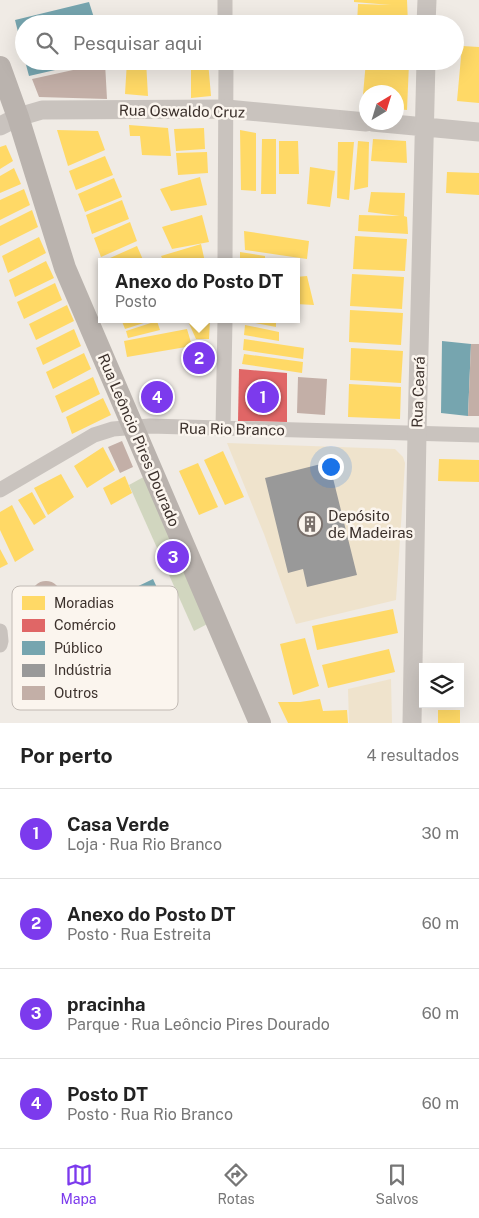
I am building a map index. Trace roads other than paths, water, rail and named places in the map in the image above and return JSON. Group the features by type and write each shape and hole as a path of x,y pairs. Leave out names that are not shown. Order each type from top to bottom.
{"main road":[{"name":"Rua Leôncio Pires Dourado","path":"0,67 9,122 65,268 260,723"}],"street":[{"path":"225,0 225,15"},
{"path":"426,15 427,0"},
{"path":"225,258 226,70"},
{"name":"Rua Ceará","path":"412,723 426,70"},
{"name":"Rua Oswaldo Cruz","path":"9,122 42,110 227,109 359,121"},
{"path":"404,125 479,132"},
{"path":"223,429 225,323"},
{"name":"Rua Rio Branco","path":"0,490 94,435 114,429 134,427 417,432 479,435"},
{"path":"0,631 0,645"}],"place":[{"name":"Anexo do Posto DT","path":"199,358"},
{"name":"Posto DT","path":"157,397"},
{"name":"Casa Verde","path":"263,397"},
{"name":"Depósito de Madeiras","path":"310,524"},
{"name":"pracinha","path":"173,557"}]}
